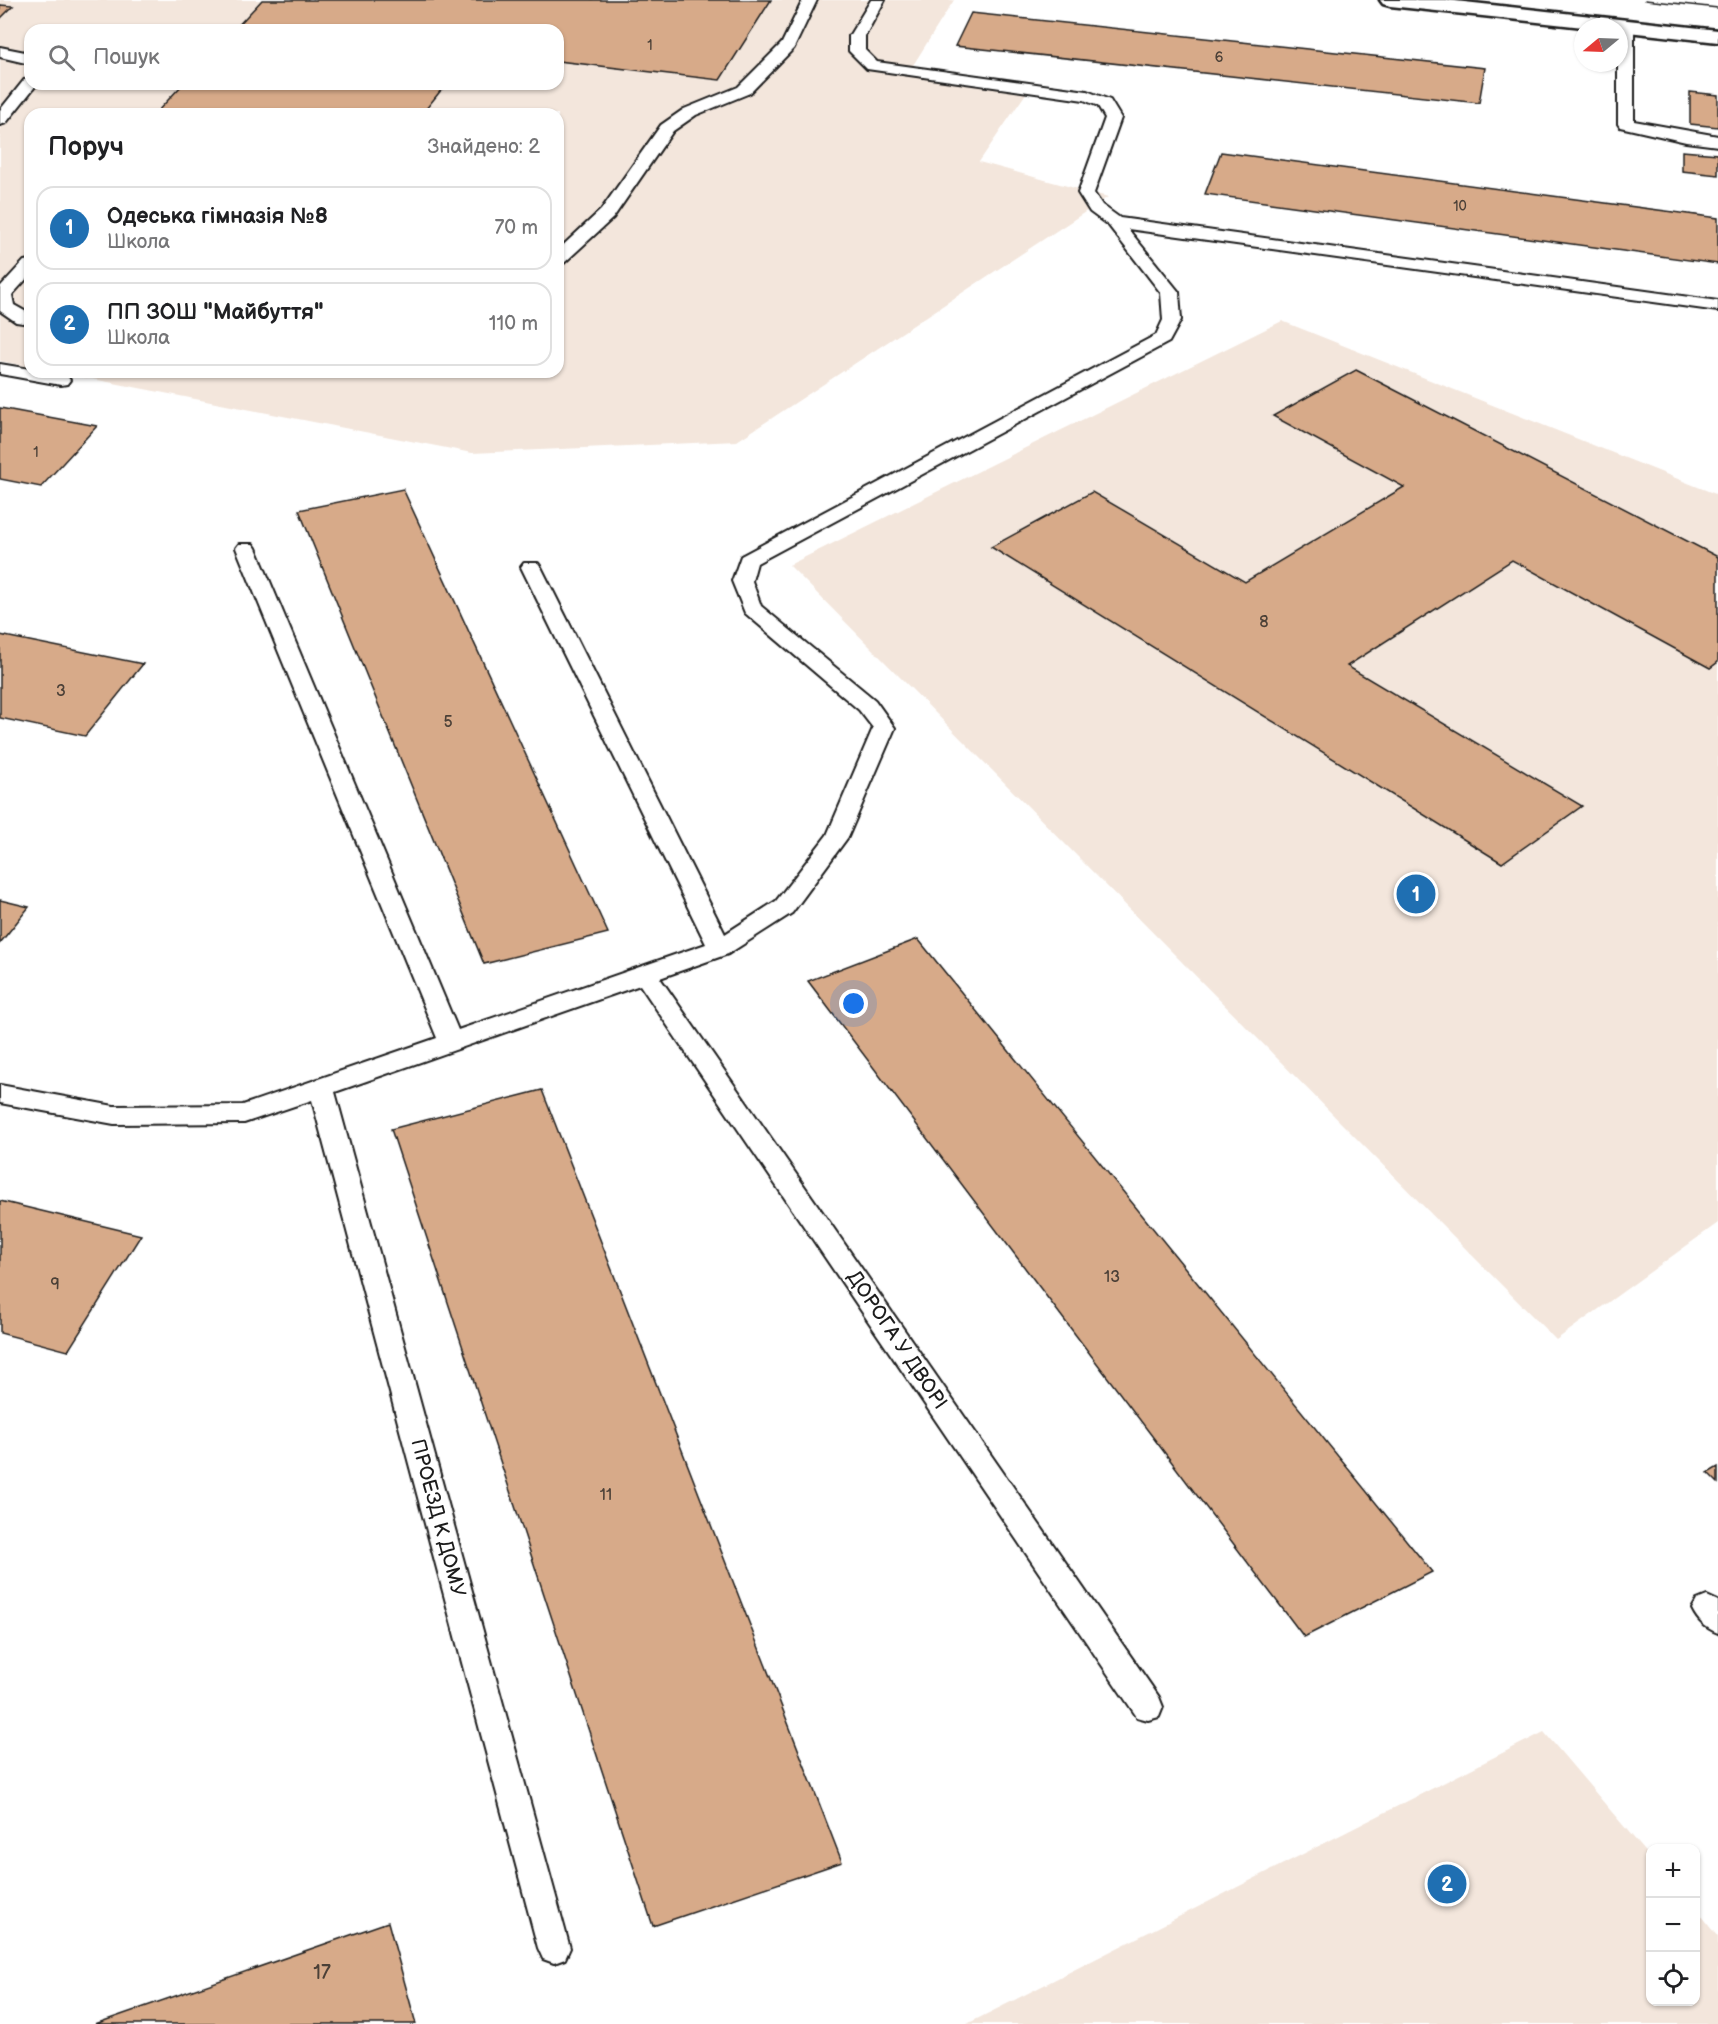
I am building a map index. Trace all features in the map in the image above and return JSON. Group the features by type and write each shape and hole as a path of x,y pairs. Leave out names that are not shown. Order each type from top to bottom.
{"main road":[{"path":"1390,0 1574,20"},
{"path":"1628,26 1718,36"}],"lane":[{"path":"564,253 607,214 667,128 690,112 744,90 789,45 810,0"},
{"path":"0,1094 114,1115 244,1114 720,948 784,906 837,837 884,728 867,705 753,609 742,581 748,560 1163,338 1172,320 1170,292 1115,222 1096,208 1086,193 1113,118 1104,103 1087,96 872,66 857,51 857,36 878,0"},
{"path":"0,52 24,56"},
{"path":"1626,72 1626,123 1686,137 1718,141"},
{"path":"0,120 25,90"},
{"path":"1115,222 1718,306"},
{"path":"24,271 3,294 6,307 24,318"},
{"path":"0,369 24,373"},
{"path":"51,378 62,380"},
{"path":"246,548 451,1042"},
{"path":"531,567 720,948"},
{"name":"ДОРОГА У ДВОРІ","path":"645,974 1148,1707"},
{"name":"ПРОЕЗД К ДОМУ","path":"321,1087 555,1948"}],"shaded area":[{"path":"0,0 954,0 910,70 1031,86 979,162 1108,197 737,441 472,453 88,378 564,378 564,108 24,108 24,366 0,361"},
{"path":"1282,321 1718,495 1718,1223 1556,1340 789,565"},
{"path":"1544,1732 1646,1852 1646,2006 1700,2006 1700,1915 1718,1937 1718,2024 967,2024"}],"building":[{"path":"262,0 771,0 720,80 564,62 564,24 240,24"},
{"path":"0,5 13,6 0,19"},
{"path":"971,13 1485,68 1479,103 955,46"},
{"path":"177,90 441,90 427,108 161,108"},
{"path":"1690,92 1718,95 1718,127 1690,124"},
{"path":"1682,151 1718,154 1718,175 1682,171"},
{"path":"1221,152 1718,218 1718,264 1205,194"},
{"path":"1356,370 1718,557 1718,662 1710,668 1512,560 1347,666 1582,806 1502,863 991,547 1092,492 1245,582 1404,487 1273,416"},
{"path":"0,408 97,426 41,487 0,479"},
{"path":"403,489 608,933 484,964 299,510"},
{"path":"0,635 143,664 85,736 0,718"},
{"path":"0,900 29,907 0,943"},
{"path":"918,939 1432,1572 1304,1637 808,981"},
{"path":"542,1090 842,1862 653,1926 391,1129"},
{"path":"0,1201 141,1235 68,1351 0,1333"},
{"path":"1718,1467 1718,1483 1708,1473"},
{"path":"388,1922 416,2024 95,2024"}],"tram line":[{"path":"1645,0 1718,8"}],"place":[{"name":"Одеська гімназія №8","path":"1416,894"},
{"name":"ПП ЗОШ \"Майбуття\"","path":"1447,1884"}]}
